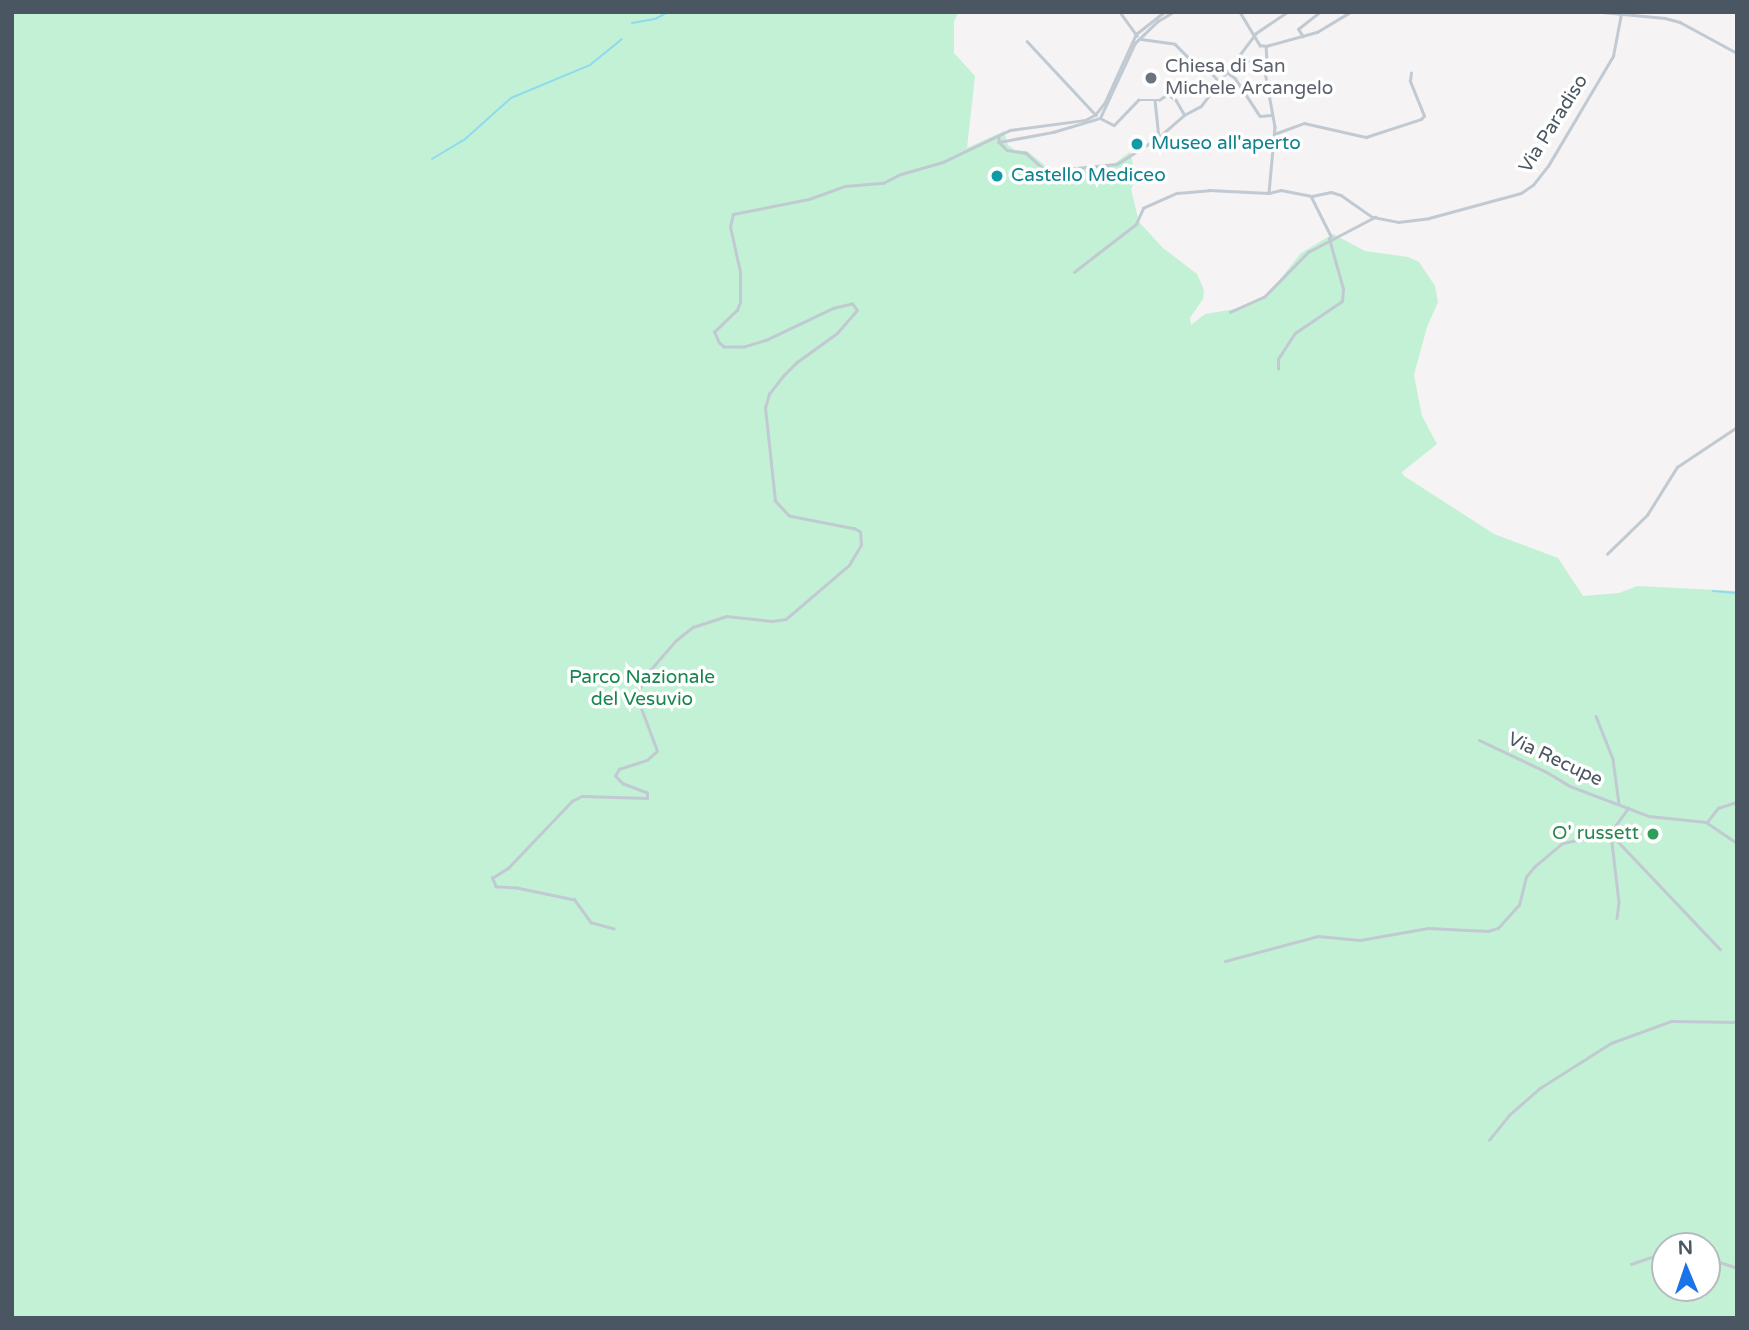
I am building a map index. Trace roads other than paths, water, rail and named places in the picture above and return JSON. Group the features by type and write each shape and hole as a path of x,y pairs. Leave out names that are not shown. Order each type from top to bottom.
{"street":[{"path":"1120,12 1140,38 1175,44 1201,70 1209,70 1221,84"},
{"path":"614,929 591,923 574,900 493,885 492,878 510,864 572,801 582,796 647,798 647,793 623,784 615,776 619,769 646,760 657,751 636,695 651,669 675,641 693,627 726,616 772,621 786,619 835,578 858,554 862,538 860,532 789,516 775,501 765,408 769,394 783,376 854,318 856,307 846,305 834,308 767,340 744,347 724,347 714,332 737,310 740,302 740,272 730,227 733,214 809,199 845,186 891,180 901,174 943,162 1020,128 1085,120 1095,115 1105,102 1136,34 1164,12"},
{"path":"999,142 1053,132 1100,118 1130,51 1157,21 1173,12"},
{"path":"1240,12 1253,36 1260,45 1266,46 1303,37 1331,25 1350,12"},
{"path":"999,136 999,142 1007,150 1026,153 1043,170 1117,164 1159,137 1184,115 1201,106 1221,84 1253,36 1287,12"},
{"path":"1303,37 1298,29 1320,12"},
{"path":"1602,12 1665,18 1680,23 1737,54"},
{"name":"Via Paradiso","path":"1074,272 1136,224 1143,208 1177,193 1209,190 1269,193 1281,190 1311,196 1336,193 1375,217 1398,222 1429,218 1506,199 1533,185 1548,166 1613,56 1621,14"},
{"path":"1027,41 1095,115 1114,125 1135,102 1149,98 1155,100 1164,95 1171,96 1184,115"},
{"path":"1266,46 1267,59 1264,66 1274,134 1269,193"},
{"path":"1240,55 1253,64 1264,66"},
{"path":"1228,73 1235,78 1260,116 1273,114"},
{"path":"1274,134 1304,123 1366,137 1421,119 1424,116 1410,81 1410,73"},
{"path":"1155,100 1159,137"},
{"path":"1278,369 1278,359 1295,333 1342,301 1343,289 1330,239 1311,196"},
{"path":"1230,312 1264,298 1301,257 1375,217"},
{"path":"1607,554 1647,515 1677,467 1737,426"},
{"path":"1596,716 1613,759 1619,804"},
{"name":"Via Recupe","path":"1479,740 1545,771 1570,786 1658,818 1706,822 1737,843"},
{"path":"1706,822 1718,807 1737,802"},
{"path":"1617,918 1619,902 1611,833 1628,808"},
{"path":"1611,833 1720,949"},
{"path":"1225,961 1318,936 1360,940 1427,928 1488,931 1498,928 1519,905 1526,877 1544,857 1574,839 1611,833"},
{"path":"1489,1140 1509,1115 1540,1088 1611,1043 1671,1021 1737,1022"},
{"path":"1631,1264 1651,1257"}],"waterway":[{"path":"632,23 655,19 668,12"},
{"path":"432,159 464,140 511,98 590,65 622,39"},
{"path":"1713,591 1737,593"}],"place":[{"name":"Chiesa di San Michele Arcangelo","path":"1151,78"},
{"name":"Museo all'aperto","path":"1137,144"},
{"name":"Castello Mediceo","path":"997,176"},
{"name":"O' russett","path":"1653,834"}],"park label":[{"name":"Parco Nazionale del Vesuvio","path":"642,689"}]}
